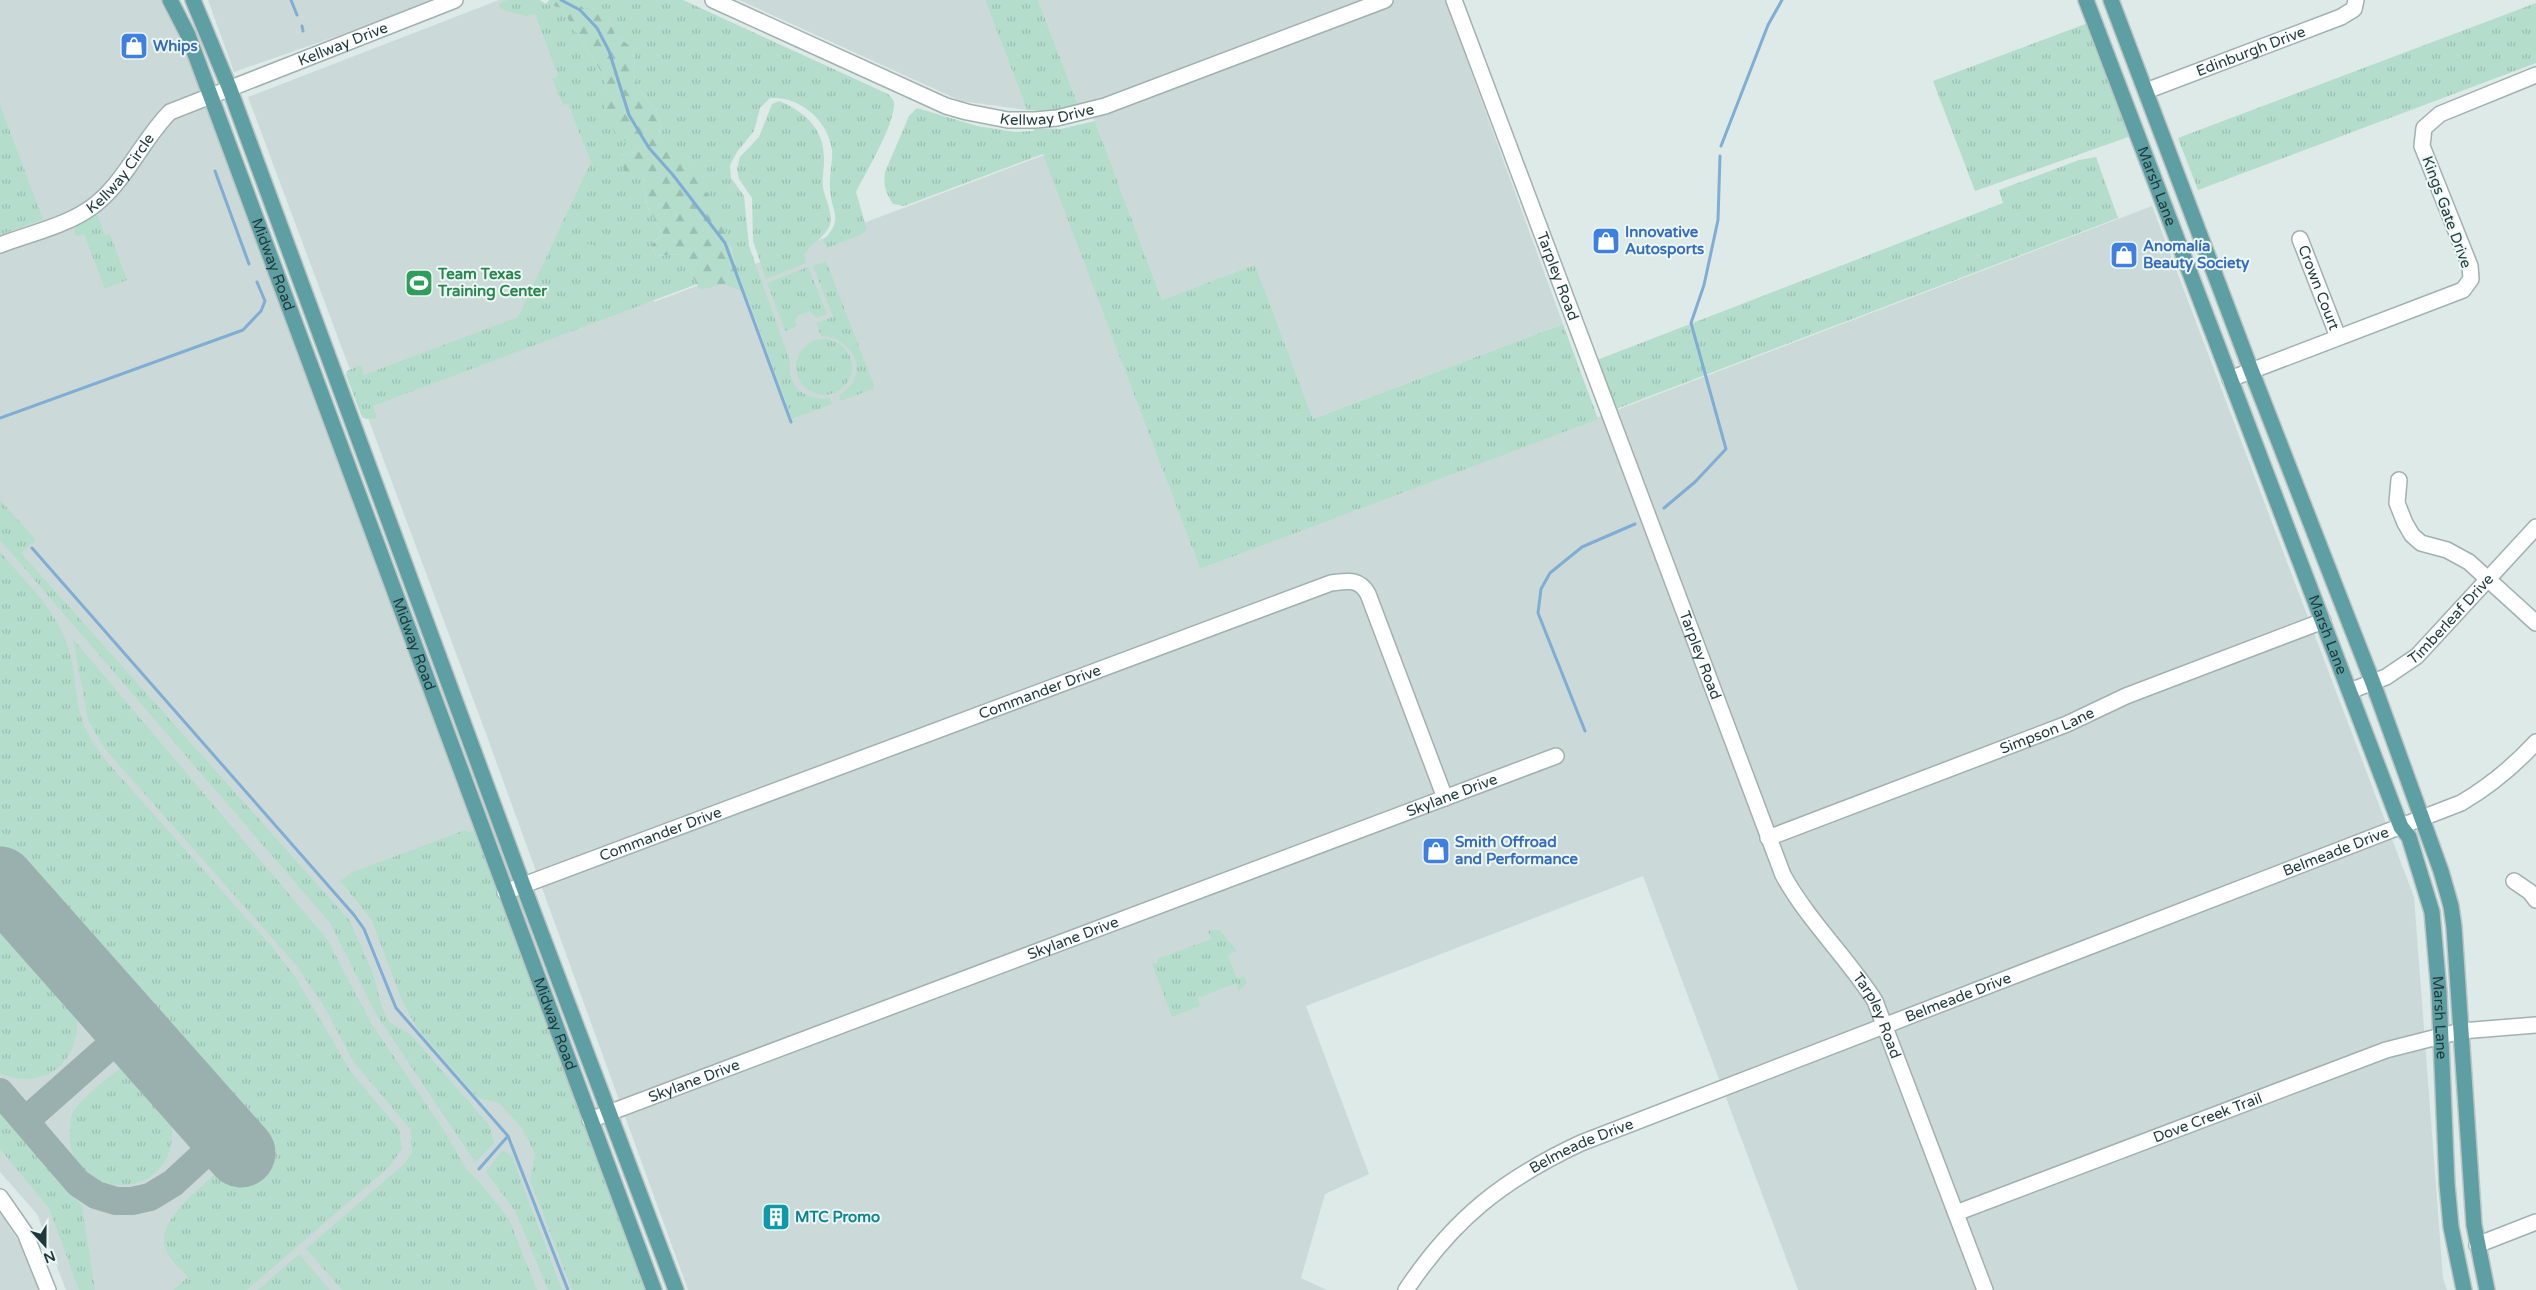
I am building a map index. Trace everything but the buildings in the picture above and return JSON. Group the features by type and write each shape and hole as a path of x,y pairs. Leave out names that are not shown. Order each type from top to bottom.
{"main road":[{"name":"Midway Road","path":"170,0 188,35 654,1290"},
{"name":"Midway Road","path":"193,0 229,87 523,885 676,1290"},
{"name":"Marsh Lane","path":"2086,0 2401,827 2409,837 2432,912 2439,992 2439,1035 2447,1184 2451,1227 2464,1290"},
{"name":"Marsh Lane","path":"2111,0 2251,370 2373,683 2451,906 2477,1245 2487,1290"},
{"path":"312,371 331,364"},
{"path":"389,579 408,572"}],"street":[{"name":"Kellway Drive","path":"229,87 455,0"},
{"name":"Kellway Drive","path":"713,0 946,106 987,117 1034,120 1057,118 1106,106 1385,0"},
{"name":"Tarpley Road","path":"1454,0 1768,838 1794,895 1813,923 1860,978 1875,1001 1886,1025 1986,1290"},
{"name":"Edinburgh Drive","path":"2146,91 2341,17 2355,5"},
{"name":"Kings Gate Drive","path":"2230,379 2463,290 2471,279 2470,266 2422,146 2424,128 2440,114 2536,75"},
{"name":"Kellway Circle","path":"0,245 86,212 115,184 160,122 170,112 229,87"},
{"name":"Crown Court","path":"2300,239 2338,338"},
{"path":"2399,480 2397,504 2404,524 2412,535 2426,545 2458,554 2536,623"},
{"name":"Timberleaf Drive","path":"2350,691 2373,683 2402,668 2418,656 2536,527"},
{"name":"Commander Drive","path":"505,892 1331,583 1352,580 1362,584 1368,594 1445,798"},
{"name":"Simpson Lane","path":"1768,838 2067,724 2126,696 2324,621"},
{"name":"Belmeade Drive","path":"1406,1290 1426,1261 1474,1210 1518,1175 1581,1142 2461,803 2489,787 2513,767 2536,742"},
{"name":"Skylane Drive","path":"590,1120 1556,756"},
{"path":"2514,882 2530,892 2536,900"},
{"name":"Dove Creek Trail","path":"1956,1213 2354,1061 2439,1035 2461,1031 2536,1025"},
{"path":"0,1197 25,1233 48,1290"},
{"path":"2477,1245 2536,1222"}],"shaded area":[{"path":"0,0 161,0 182,42 475,830 340,881 372,921 641,1290 66,1290 37,1214 0,1172"},
{"path":"208,0 441,0 234,72"},
{"path":"499,0 540,0 654,302 1044,155 1200,569 2152,206 2414,897 2443,1278 2447,1290 1798,1290 1643,876 1306,1006 1369,1174 1325,1194 1301,1278 1327,1290 688,1290 485,731 248,97"},
{"path":"739,0 985,0 1027,110 961,101"},
{"path":"1038,0 1445,0 1563,324 1313,419 1255,266 1162,300 1095,121 1077,102"},
{"path":"0,1211 24,1250 40,1290 0,1290"}],"green space":[{"path":"508,0 539,0 561,8 602,73 608,90 640,151 620,155 643,176 647,206 663,234 651,245 656,256 680,254 697,284 373,406 377,418 366,419 362,417 346,375 347,371 361,365 364,375 518,317 591,162 568,104 563,105 552,79 558,76 535,14 526,16 500,9 499,3"},
{"path":"549,0 573,0 585,9 597,6 609,20 616,36 633,48 635,58 633,73 641,92 656,111 661,123 659,135 672,151 688,156 727,234 733,258 746,293 724,284 700,290 680,254 656,256 651,245 663,234 647,206 643,176 625,174 620,155 640,151 634,141 617,140 603,103 608,90 602,73 561,8 546,4"},
{"path":"573,0 683,0 888,94 893,100 894,107 888,128 856,192 867,230 860,235 827,248 823,241 830,233 835,221 830,188 832,150 825,129 819,120 802,106 781,98 770,98 760,108 754,131 737,152 730,165 731,178 744,196 749,246 790,361 791,378 795,385 806,394 813,397 830,398 832,404 792,419 733,258 731,247 688,156 672,152 659,135 661,123 656,111 641,92 633,73 635,58 633,48 616,36 609,20 585,9"},
{"path":"985,0 1038,0 1079,107 1046,111 1027,110"},
{"path":"2536,3 2536,63 2198,190 2178,138"},
{"path":"2088,23 2131,136 1975,191 1933,81"},
{"path":"779,101 798,111 812,123 821,140 824,161 823,188 831,221 826,233 804,255 806,263 766,279 753,241 752,198 739,179 737,169 740,157 759,137 772,104"},
{"path":"0,105 43,219 0,235"},
{"path":"917,108 977,126 1015,132 1034,131 1033,128 1060,129 1095,121 1162,300 1255,265 1313,419 1563,324 1598,419 1200,569 1043,154 904,206 893,204 884,181 885,172 909,116"},
{"path":"2096,157 2118,218 1616,409 1597,360 2003,203 1999,190 2079,160"},
{"path":"97,214 105,235 110,234 127,280 105,289 84,234 76,236 74,231 77,224"},
{"path":"584,243 631,254 629,260 583,249"},
{"path":"826,261 874,386 873,389 841,401 839,395 849,387 855,378 857,369 851,351 833,338 821,336 816,323 833,317 813,266"},
{"path":"808,267 827,314 817,318 810,311 798,315 795,321 797,326 785,331 767,283"},
{"path":"824,339 835,341 844,347 850,356 852,367 850,378 844,387 835,393 824,395 813,393 804,387 798,378 796,367 798,356 804,347 813,341"},
{"path":"0,500 36,540 21,553 350,921 373,973 382,1008 389,1022 410,1034 490,1126 494,1144 475,1162 376,1014 330,923 0,540"},
{"path":"0,552 43,601 63,634 70,653 80,713 95,746 273,948 296,978 351,1072 399,1129 402,1149 389,1167 247,1290 173,1290 188,1277 170,1257 164,1242 166,1229 186,1200 258,1138 0,846"},
{"path":"73,639 327,939 371,1023 443,1129 467,1170 478,1180 509,1219 537,1290 342,1290 306,1249 404,1164 412,1152 411,1130 353,1061 325,1008 296,965 104,748 88,720"},
{"path":"465,830 469,832 475,830 646,1290 572,1290 530,1180 535,1154 521,1127 499,1103 478,1098 417,1028 402,1001 372,921 340,881 351,873"},
{"path":"0,915 62,984 74,1003 77,1024 76,1035 69,1055 55,1070 35,1078 14,1078 0,1073"},
{"path":"1220,930 1237,951 1228,955 1237,979 1244,976 1247,983 1239,991 1236,983 1198,998 1200,1006 1172,1017 1152,964 1158,962 1157,959 1211,939 1208,931"},
{"path":"126,1063 131,1064 167,1108 172,1136 171,1145 163,1164 150,1177 133,1184 115,1185 98,1180 83,1170 73,1155 70,1123 73,1112 82,1101"},
{"path":"0,1110 82,1206 95,1290 79,1290 49,1208 0,1149"},
{"path":"502,1150 512,1156 562,1290 548,1290 515,1211 486,1172"},
{"path":"299,1254 330,1290 258,1290"}],"waterway":[{"path":"291,0 297,15"},
{"path":"561,0 580,10 597,28 609,51 629,115 649,148 673,175 725,243 791,422"},
{"path":"1721,146 1768,25 1782,0"},
{"path":"302,26 303,31"},
{"path":"1664,508 1695,482 1726,449 1691,323 1704,285 1718,220 1720,156"},
{"path":"215,171 249,264"},
{"path":"0,418 243,330 261,311 265,301 257,282"},
{"path":"1585,731 1538,613 1541,589 1550,573 1582,547 1635,524"},
{"path":"32,548 354,915 364,929 396,1008 508,1136 568,1290"},
{"path":"479,1169 508,1136"}],"taxiway":[{"path":"25,1121 129,1029"},
{"path":"0,1092 78,1183 96,1195 116,1201 132,1201 150,1197 173,1183 225,1135"}],"runway":[{"path":"0,881 241,1153"}],"place":[{"name":"Whips","path":"134,46"},
{"name":"Innovative Autosports","path":"1606,241"},
{"name":"Anomalía Beauty Society","path":"2124,255"},
{"name":"Team Texas Training Center","path":"419,283"},
{"name":"Smith Offroad and Performance","path":"1436,851"},
{"name":"MTC Promo","path":"776,1217"}]}
